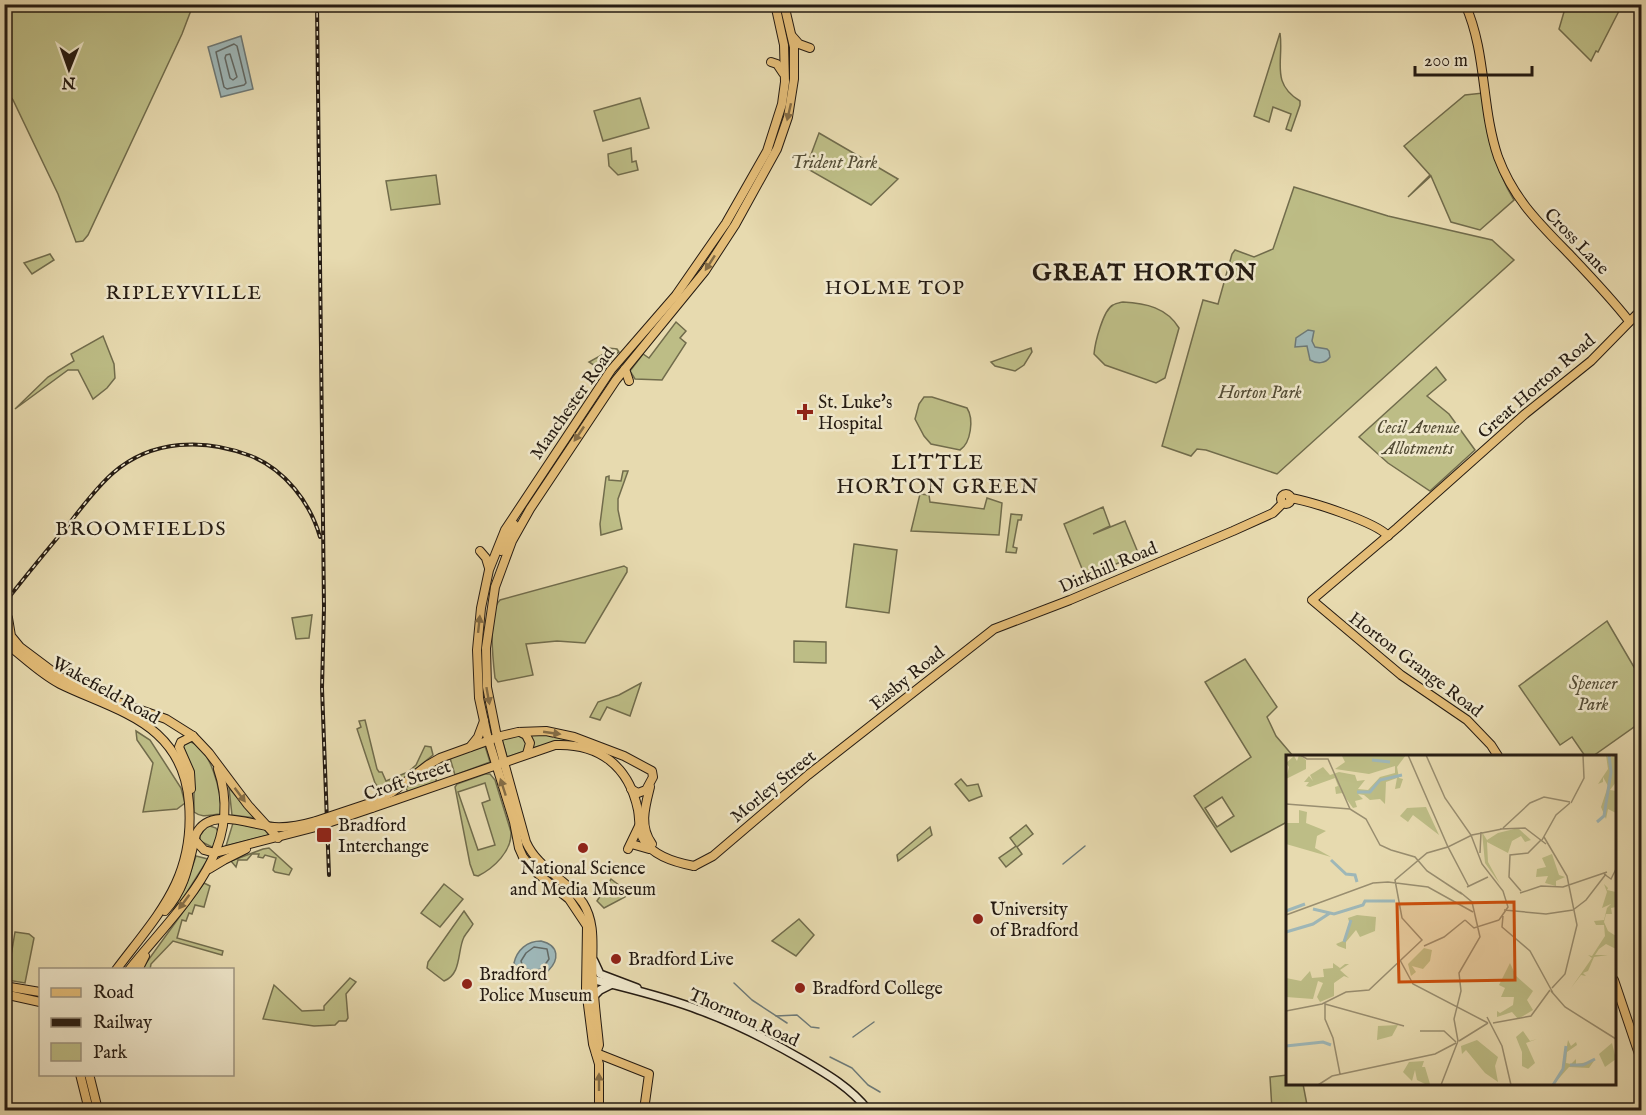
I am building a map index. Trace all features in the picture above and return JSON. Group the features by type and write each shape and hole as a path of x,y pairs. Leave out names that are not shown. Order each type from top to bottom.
{"main road":[{"name":"Manchester Road","path":"524,847 514,822 493,739 484,721 479,698 477,650 479,621 483,591 489,570 505,530 589,402 627,349 676,295 726,223 767,151 780,115 785,77 782,34 775,4"},
{"name":"Manchester Road","path":"493,739 493,718 487,687 486,648 491,603 504,560 525,516 616,380 707,268 735,225 777,148 791,105 794,79 794,54 784,4"},
{"name":"Cross Lane","path":"1465,4 1477,36 1492,136 1509,181 1526,209 1595,281 1629,321"},
{"path":"784,57 789,52 787,34 789,24"},
{"path":"791,34 799,44 810,48"},
{"path":"784,86 788,81 790,60 794,54"},
{"path":"771,62 781,68 785,77"},
{"name":"Great Horton Road","path":"1386,533 1601,352 1641,309"},
{"path":"604,380 612,376 628,355 649,334 657,331"},
{"path":"625,369 629,381"},
{"path":"589,402 597,398 607,384 616,380"},
{"path":"504,560 494,554 501,550 514,524 534,496 542,491"},
{"name":"Dirkhill Road","path":"991,632 1233,531 1273,513 1287,501 1311,503 1386,533"},
{"name":"Horton Grange Road","path":"1386,533 1381,542 1312,600 1401,675 1472,723 1497,755"},
{"path":"480,551 486,558 489,570"},
{"name":"Wakefield Road","path":"4,611 8,618 6,628 20,647 60,677 104,697 166,719 193,736 209,753 265,826 278,838"},
{"name":"Easby Road","path":"847,746 991,632"},
{"name":"Wakefield Road","path":"4,642 47,676 136,720 156,733 176,755 185,779 189,803"},
{"path":"493,718 502,728 528,738 530,746 513,766 509,779"},
{"path":"469,748 478,737 484,721"},
{"name":"Croft Street","path":"371,805 430,764 493,739 515,733 546,731 568,735 638,762"},
{"path":"117,968 168,908 180,890 190,865 193,837 189,803 192,784 190,772 179,747 180,742 193,736"},
{"name":"Croft Street","path":"215,853 278,838 555,745 578,745 606,757 628,784"},
{"name":"Morley Street","path":"697,864 718,850 847,746"},
{"path":"644,837 644,815 653,777 652,771 638,762 632,763 626,769 628,784 636,803 644,837 651,849"},
{"name":"Manchester Road","path":"500,764 509,779 524,847"},
{"path":"139,968 156,940 207,871 224,831 224,788 216,765"},
{"path":"628,784 640,793 651,785"},
{"name":"Croft Street","path":"209,820 225,819 285,827 316,824"},
{"path":"193,837 209,820 224,831"},
{"path":"640,824 631,847 651,849 675,861 697,864"},
{"path":"193,837 204,850 215,853"},
{"path":"644,837 660,850 697,864"},
{"path":"207,871 228,857 264,842"},
{"path":"524,847 581,901 591,922 594,964 600,974 635,986 644,993"},
{"path":"524,847 523,857 532,869 569,899 585,923 588,938 593,1044 599,1066 599,1110"},
{"path":"130,968 156,940"},
{"path":"592,951 589,978 594,996 599,1045 596,1053"},
{"name":"Thornton Road","path":"589,978 718,1017 780,1046 837,1081 868,1110"},
{"path":"594,996 612,984"},
{"path":"4,986 39,994"},
{"path":"1616,986 1641,1064"},
{"path":"4,994 39,1002"},
{"path":"596,1053 650,1074 644,1110"},
{"path":"81,1076 89,1110"},
{"path":"90,1076 98,1110"}],"green space":[{"path":"4,5 193,5 182,34 88,235 83,241 76,242 58,194 13,100 5,90"},
{"path":"1566,5 1622,5 1591,61 1559,29"},
{"path":"1280,33 1282,79 1285,87 1300,101 1291,131 1286,129 1291,114 1273,107 1269,122 1254,116"},
{"path":"1483,93 1489,135 1496,161 1514,200 1480,230 1451,222 1431,176 1408,197 1430,175 1404,146 1465,95"},
{"path":"640,98 649,128 603,141 594,111"},
{"name":"Trident Park","path":"819,133 898,179 871,205 806,168"},
{"path":"631,148 632,162 636,161 638,170 618,175 609,166 608,154"},
{"path":"436,175 440,204 391,210 386,181"},
{"name":"Horton Park","path":"1294,187 1388,216 1492,240 1514,260 1277,474 1206,450 1197,449 1191,456 1162,446 1203,300 1218,304 1235,250 1254,257 1273,249"},
{"path":"50,254 54,260 32,274 24,263"},
{"path":"1123,302 1140,304 1162,311 1179,328 1165,378 1156,383 1105,365 1094,354 1106,313 1113,305"},
{"path":"676,322 686,331 680,338 686,343 662,380 635,379 630,371 643,354 649,358"},
{"path":"103,336 114,364 115,378 107,388 93,399 78,370 68,370 15,409 48,377 74,361 71,354"},
{"path":"608,348 617,349 619,352 614,355 603,371 589,362 609,351"},
{"path":"1031,348 1032,352 1024,365 1015,371 995,366 991,362"},
{"name":"Cecil Avenue Allotments","path":"1436,367 1446,380 1427,396 1449,414 1475,450 1430,491 1388,463 1359,437"},
{"path":"924,397 932,397 967,408 970,418 969,437 960,450 931,444 924,436 915,419 919,404"},
{"path":"623,471 628,471 618,499 622,529 601,535 600,524 606,477 609,476 609,480 621,481"},
{"path":"920,494 929,495 930,502 984,509 987,498 1002,503 999,535 911,531"},
{"path":"1103,507 1110,526 1093,534 1125,521 1139,555 1085,576 1064,524"},
{"path":"1011,514 1022,515 1021,520 1018,520 1013,547 1017,548 1016,553 1006,552"},
{"path":"854,544 897,550 889,613 846,607"},
{"path":"624,566 627,572 585,643 557,641 526,644 533,675 498,682 495,678 492,637 494,615 500,600"},
{"path":"312,615 309,638 296,639 292,618"},
{"name":"Spencer Park","path":"1607,621 1641,679 1641,722 1594,755 1584,755 1572,737 1560,745 1519,686"},
{"path":"794,641 826,642 826,663 794,662"},
{"path":"1245,659 1277,707 1267,717 1276,736 1292,755 1286,755 1286,823 1231,852 1194,796 1251,757 1205,682","holes":["1222,797 1234,816 1217,827 1205,808"]},
{"path":"641,683 630,716 607,707 600,720 590,717 598,702 619,695"},
{"path":"365,720 377,769 382,772 386,781 408,772 416,765 425,746 431,747 433,755 395,786 382,792 375,783 357,729 361,727 359,721"},
{"path":"136,731 150,740 181,788 185,803 177,809 143,812 153,763 137,740"},
{"path":"529,734 570,738 582,743 556,742 532,748"},
{"path":"517,735 526,742 525,751 507,757 502,739"},
{"path":"187,741 195,744 209,760 217,783 221,814 204,816 194,812 194,777 183,746"},
{"path":"485,746 490,762 455,775 450,758"},
{"path":"433,766 437,784 408,792 406,788"},
{"path":"490,774 495,780 511,832 509,846 501,858 478,876 474,875 470,864 455,787 457,784","holes":["485,783 490,800 482,803 495,845 478,850 458,792"]},
{"path":"961,779 967,786 978,784 982,796 969,801 955,784"},
{"path":"229,788 255,818 232,815"},
{"path":"233,823 264,829 269,835 226,846"},
{"path":"207,825 216,828 219,833 212,847 200,841 200,835"},
{"path":"1026,825 1033,834 1017,847 1022,854 1006,867 999,858 1016,846 1010,838"},
{"path":"930,827 932,835 898,861 897,855"},
{"path":"269,848 292,869 289,875 275,872 273,870 276,858 265,855 263,858 258,857 259,854 252,854 247,860 238,860 236,867 231,861 263,849"},
{"path":"196,856 208,859 173,910 185,888"},
{"path":"611,879 628,892 625,897 604,908 597,901"},
{"path":"204,883 210,886 204,907 195,905 186,921 182,920 177,938 223,951 222,955 173,941 151,964 150,968 142,968"},
{"path":"444,884 463,899 440,927 421,913"},
{"path":"464,911 473,924 464,937 454,973 444,981 427,968 428,962"},
{"path":"799,919 814,935 796,956 772,941"},
{"path":"15,932 29,934 34,938 25,983 7,980"},
{"path":"350,978 356,982 346,994 348,1018 346,1021 339,1021 335,1025 314,1026 263,1019 274,985 302,1011 324,1010 324,1006"},
{"path":"1286,1075 1286,1085 1303,1085 1308,1110 1272,1110 1270,1077"}],"water":[{"path":"241,36 253,89 221,97 208,47"},
{"path":"1308,330 1314,331 1312,341 1315,347 1329,351 1330,357 1326,361 1318,363 1310,360 1307,346 1295,347 1296,338"},
{"path":"541,941 552,946 556,954 554,962 541,976 531,977 522,974 514,963 518,954 523,947"}],"waterway":[{"path":"1063,864 1085,846"},
{"path":"734,983 752,1000 787,1023"},
{"path":"776,1016 797,1015 811,1027 819,1028"},
{"path":"853,1037 874,1022"},
{"path":"830,1057 852,1068 868,1085 880,1092"}],"railway":[{"path":"317,4 324,608 322,688 329,875"},
{"path":"10,596 89,498 113,473 145,453 162,448 179,445 216,446 251,456 263,462 285,479 303,500 320,537"}],"place":[{"name":"St. Luke's Hospital","path":"805,412"},
{"name":"Bradford Interchange","path":"324,835"},
{"name":"National Science and Media Museum","path":"583,848"},
{"name":"University of Bradford","path":"978,919"},
{"name":"Bradford Live","path":"616,959"},
{"name":"Bradford Police Museum","path":"467,984"},
{"name":"Bradford College","path":"800,988"}],"district":[{"name":"GREAT HORTON","path":"1145,272"},
{"name":"HOLME TOP","path":"895,287"},
{"name":"RIPLEYVILLE","path":"184,292"},
{"name":"LITTLE HORTON GREEN","path":"938,474"},
{"name":"BROOMFIELDS","path":"141,528"}]}
